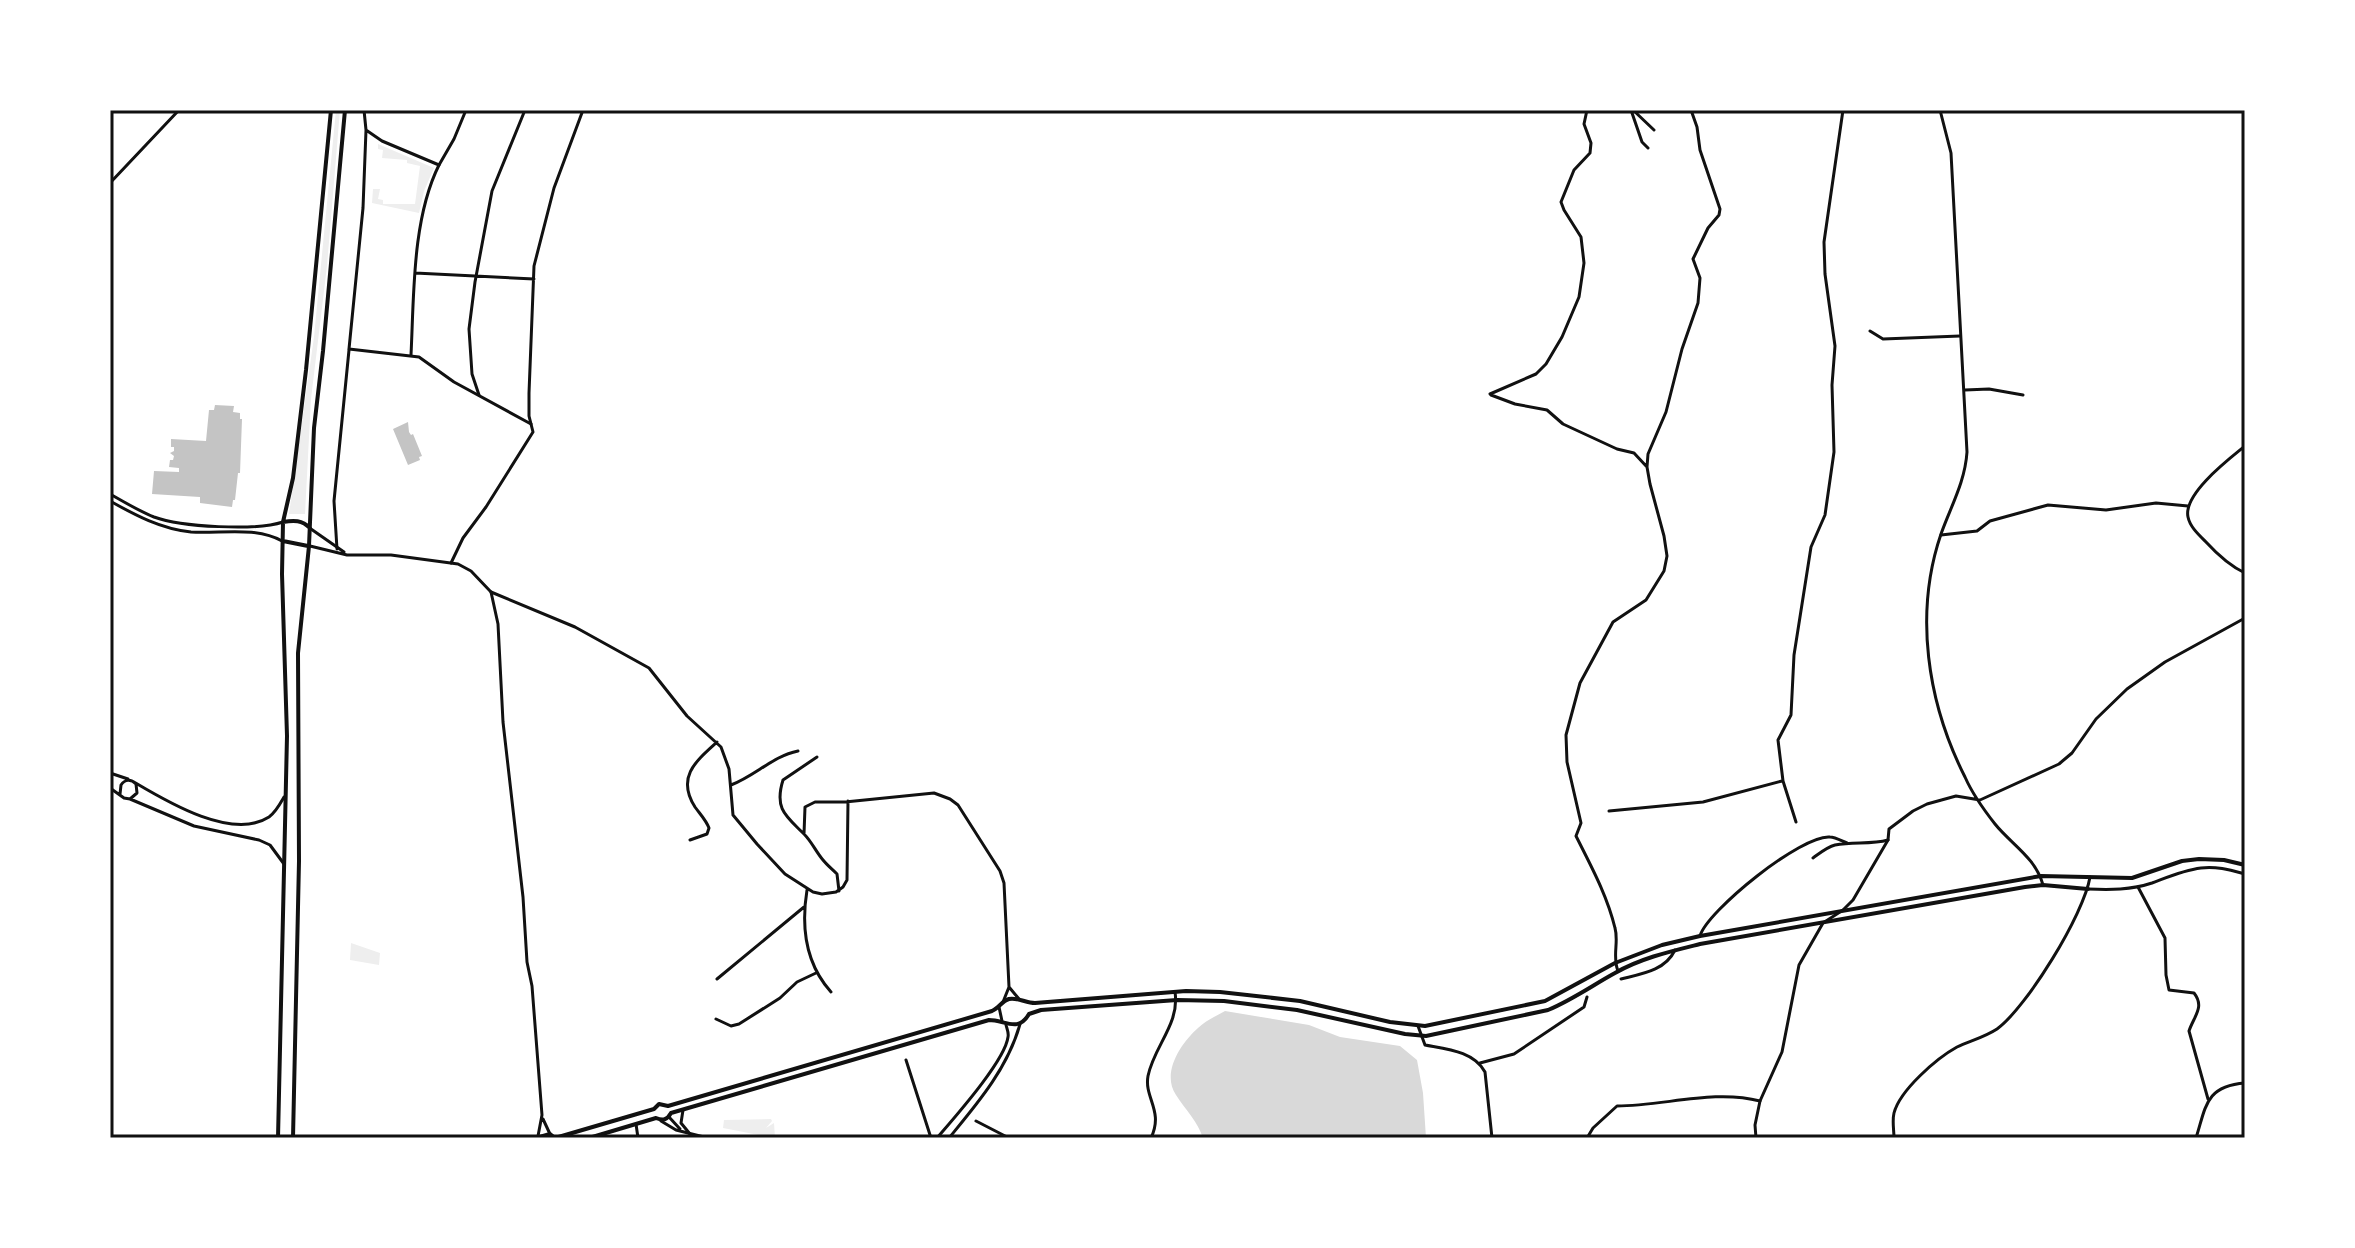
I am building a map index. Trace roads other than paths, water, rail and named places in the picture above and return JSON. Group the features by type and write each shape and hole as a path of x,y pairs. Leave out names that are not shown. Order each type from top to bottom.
{"main road":[{"path":"278,1138 287,736 283,522 293,478 306,370 331,110"},
{"path":"293,1138 299,861 298,653 309,546 314,428 345,110"},
{"path":"283,522 302,522 310,528"},
{"path":"283,541 309,546"},
{"path":"537,1137 550,1134 555,1138 654,1109 659,1104 668,1106 999,1007 1013,999 1026,1003 1175,992 1220,992 1289,999 1418,1026 1440,1024 1545,1001 1615,963 1662,945 1700,936 2041,876 2132,878 2190,859 2224,860 2245,865"},
{"path":"589,1138 989,1020 1020,1024 1029,1014 1041,1010 1177,1000 1261,1004 1421,1035 1548,1010 1618,971 1675,950 2043,885 2088,889"}],"street":[{"path":"110,183 179,110"},
{"path":"337,553 334,501 363,208 364,110"},
{"path":"411,355 415,273 424,201 466,110"},
{"path":"479,395 472,374 469,329 492,191 525,110"},
{"path":"451,563 463,538 531,435 529,393 535,259 552,195 583,110"},
{"path":"1587,110 1584,124 1591,143 1590,153 1574,170 1561,202 1581,237 1584,263 1579,297 1562,337 1546,364 1536,374 1490,394 1515,404 1547,410 1563,424 1617,449 1634,453 1647,467"},
{"path":"1632,110 1654,130"},
{"path":"1632,110 1642,142 1648,148"},
{"path":"1618,971 1615,963 1617,932 1603,889 1576,836 1581,823 1567,762 1566,735 1580,683 1613,622 1646,600 1664,571 1667,556 1647,467 1648,454 1666,412 1700,292 1700,278 1693,259 1720,209 1700,150 1691,110"},
{"path":"1796,822 1783,781 1778,740 1791,715 1794,655 1811,547 1825,515 1834,452 1832,385 1835,346 1824,256 1826,221 1843,110"},
{"path":"1940,110 1951,153 1965,390 1966,466 1941,535 1929,585 1925,626 1928,657 1942,719 1965,778 1996,825 2024,853 2041,876 2043,885"},
{"path":"366,130 382,141 439,165"},
{"path":"415,273 534,279"},
{"path":"1870,331 1883,339 1960,336"},
{"path":"349,349 419,357 454,382 531,424"},
{"path":"1965,390 1989,389 2023,395"},
{"path":"2245,446 2207,479 2188,506 2188,519 2193,528 2222,557 2245,573"},
{"path":"110,494 156,518 188,524 257,526 283,522"},
{"path":"110,501 155,525 188,532 267,534 283,541"},
{"path":"1941,535 1977,531 1990,521 2048,505 2106,510 2156,503 2188,506"},
{"path":"310,528 347,555"},
{"path":"309,546 347,555 391,555 451,563 471,571 491,592 575,627 649,668 687,716 717,742 725,754 731,785 731,808 737,822 785,874 807,890 822,894 839,891 849,874 846,840 848,801"},
{"path":"491,592 498,624 503,722 532,986 542,1115 537,1137"},
{"path":"1756,1138 1760,1101 1782,1052 1799,965 1823,923 1853,900 1888,840 1889,829 1927,804 1956,796 1980,800 2059,764 2072,753 2096,719 2139,680 2165,662 2245,618"},
{"path":"690,840 707,834 709,828 690,796 689,774 693,764 717,742"},
{"path":"731,785 798,751"},
{"path":"817,757 783,780 779,800 781,808 796,828 837,874 839,891"},
{"path":"110,773 133,781 176,806 212,819 240,824 261,821 272,815 286,794"},
{"path":"120,794 125,781 133,781"},
{"path":"130,799 138,790 133,781"},
{"path":"1609,811 1703,802 1783,781"},
{"path":"110,788 124,798 194,826 259,840 270,845 284,864"},
{"path":"804,834 805,807 815,802 934,793 958,805 1000,871 1004,883 1009,987 1003,1002"},
{"path":"1700,936 1702,928 1729,901 1783,856 1810,841 1830,836 1847,843"},
{"path":"1813,858 1831,846 1888,840"},
{"path":"2088,889 2138,887 2180,872 2203,868 2215,867 2245,874"},
{"path":"1894,1138 1893,1115 1901,1099 1935,1061 1995,1030 2012,1016 2043,973 2088,889 2090,877"},
{"path":"2138,887 2165,938 2169,990 2194,993 2199,999 2200,1008 2189,1031 2208,1099 2196,1138"},
{"path":"807,890 804,932 816,973 831,992"},
{"path":"717,979 804,907"},
{"path":"1621,979 1666,963 1675,950"},
{"path":"716,1019 727,1025 739,1024 780,998 797,982 816,973"},
{"path":"1009,987 1020,999"},
{"path":"1151,1138 1157,1119 1147,1078 1174,1018 1175,992"},
{"path":"1480,1063 1514,1054 1584,1007 1587,997"},
{"path":"1026,1003 1029,1014"},
{"path":"937,1138 1003,1051 1008,1039 999,1007"},
{"path":"949,1138 995,1079 1020,1024"},
{"path":"1418,1026 1425,1045 1458,1051 1480,1063 1485,1072 1492,1138"},
{"path":"906,1060 931,1138"},
{"path":"2208,1099 2230,1085 2245,1083"},
{"path":"1587,1138 1593,1128 1617,1106 1645,1106 1692,1098 1746,1097 1760,1101"},
{"path":"668,1106 670,1115 683,1132"},
{"path":"654,1109 658,1120 683,1132 708,1138"},
{"path":"683,1110 681,1123 690,1134"},
{"path":"542,1115 550,1134"},
{"path":"976,1121 1009,1138"},
{"path":"636,1124 638,1138"}]}
